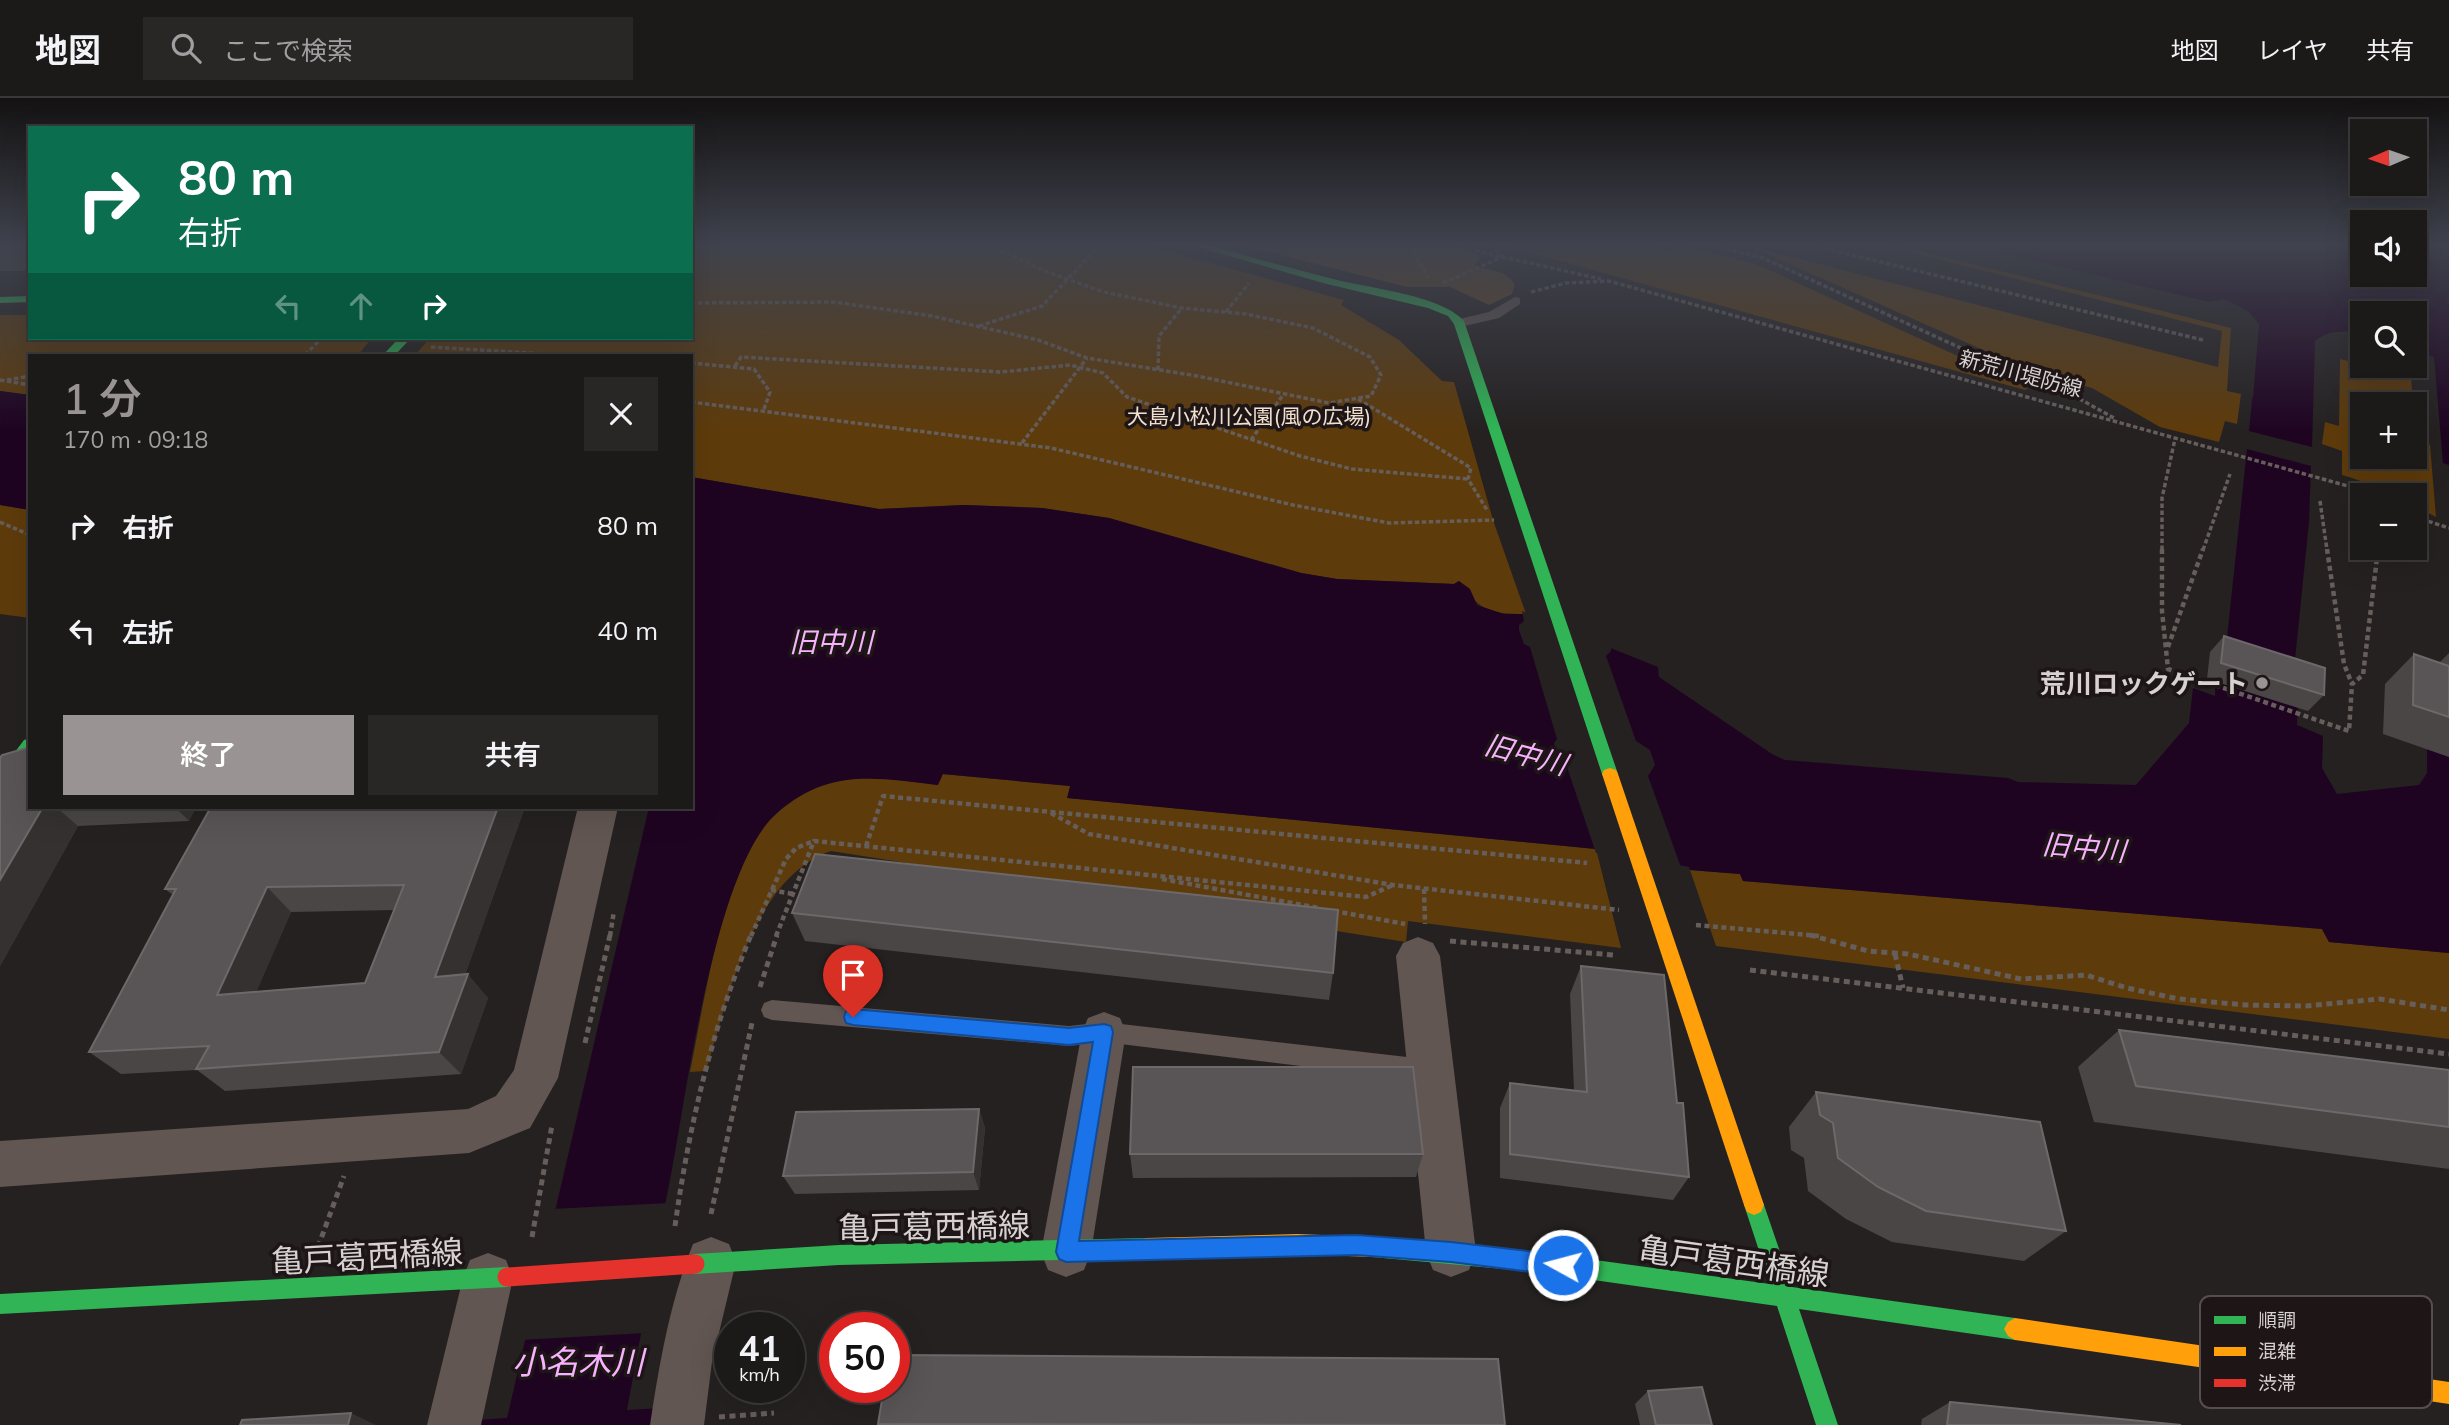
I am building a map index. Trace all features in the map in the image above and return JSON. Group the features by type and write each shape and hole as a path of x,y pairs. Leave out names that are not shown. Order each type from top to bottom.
{"street":[{"path":"1438,307 1452,314 1460,323 1827,1425"},
{"path":"390,354 403,340"},
{"path":"0,784 26,737"},
{"path":"0,1164 469,1131 513,1112 535,1078 598,809"},
{"path":"1420,944 1451,1252"},
{"path":"1066,1252 1104,1032"},
{"path":"691,1422 686,1363 698,1242"},
{"name":"亀戸葛西橋線","path":"0,1304 497,1277 698,1242 839,1255 1066,1252 1297,1244 1356,1245 1451,1252 1784,1295 2200,1356"},
{"path":"454,1425 497,1277"}],"lane":[{"path":"1460,323 1494,315 1506,307"},
{"path":"762,1005 1069,1036 1104,1032 1407,1068"}],"path":[{"path":"868,307 932,316 1038,340 1087,358 1329,403 1371,396 1381,375 1370,357 1313,328 1226,312 1177,307"},
{"path":"978,327 1039,307"},
{"path":"1226,312 1230,307"},
{"name":"新荒川堤防線","path":"1703,307 2121,422 2350,488"},
{"path":"1871,307 2040,384 2069,393 2121,422"},
{"path":"2067,307 2203,340"},
{"path":"1158,370 1159,336 1182,308"},
{"path":"306,354 320,340"},
{"path":"422,347 544,354"},
{"path":"734,366 741,357 1002,372 1070,365 1103,373 1127,397 1300,456 1352,469 1468,479"},
{"path":"1021,444 1087,358"},
{"path":"693,363 754,369 770,392 763,412"},
{"path":"1,380 28,376"},
{"path":"1,380 28,385"},
{"path":"1251,440 1283,395"},
{"path":"1357,398 1471,468 1468,479 1493,520"},
{"path":"693,402 1051,447 1293,505 1389,523 1526,520"},
{"path":"2175,439 2162,498 2162,611 2168,669 2349,731 2352,684 2344,664 2320,501"},
{"path":"2166,651 2230,474"},
{"path":"2427,521 2449,528"},
{"path":"0,522 28,534"},
{"path":"2352,684 2363,675 2377,560"},
{"path":"866,846 883,796 1587,863"},
{"path":"1048,812 1089,834 1393,885 1658,915"},
{"path":"698,1242 762,1005 766,959 814,841"},
{"path":"698,1242 685,1151 742,954 771,890 793,850 814,841 1366,897 1393,885"},
{"path":"1130,873 1415,926 1420,944"},
{"path":"1420,944 1424,889"},
{"path":"771,890 793,894"},
{"path":"582,1049 608,948 617,897"},
{"path":"1695,925 1815,935 1868,951 2021,979 2087,975 2127,988 2179,999 2245,1005 2306,1006 2380,999 2449,1010"},
{"path":"1420,944 1613,956"},
{"path":"1895,954 1903,988"},
{"path":"1750,970 2449,1054"},
{"path":"531,1240 541,1200 552,1123"},
{"path":"691,1422 774,1413"}],"green space":[{"name":"大島小松川公園(風の広場)","path":"693,307 1344,307 1399,340 1442,381 1454,382 1493,520 1526,614 1486,609 1473,599 1459,581 1454,584 1337,579 1301,573 1109,518 1042,508 964,505 879,509 693,477 693,354 416,354 428,340 693,340"},
{"path":"1726,307 1850,307 2028,388 2025,390"},
{"path":"1886,307 1985,307 2218,367 2222,331 2127,307 2146,307 2231,328 2227,391 2241,394 2237,424 2225,421 2219,442 2160,427 2092,388 2035,373"},
{"path":"0,315 28,315 28,340 370,340 359,354 28,354 28,395 0,391"},
{"path":"2340,359 2350,361 2350,378 2411,378 2412,392 2350,392 2350,469 2427,469 2427,444 2430,445 2436,517 2427,512 2427,483 2364,483 2342,475 2342,451 2322,444 2325,422 2339,426"},
{"path":"0,505 28,510 28,618 0,614"},
{"path":"942,774 1071,786 1068,798 1596,849 1621,948 1408,921 1406,942 831,851 804,865 782,886 763,914 734,977 706,1071 690,1072 722,921 742,863 762,829 790,803 836,781 874,777 937,785"},
{"path":"1690,870 1740,874 1743,881 2322,929 2329,942 2449,953 2449,1039 1716,946"}],"water":[{"path":"2239,307 2350,307 2350,331 2335,332 2315,341 2312,447 2249,431 2259,325 2249,312"},
{"path":"2427,307 2449,307 2449,465 2443,463 2434,357 2427,355"},
{"path":"0,391 28,395 28,510 0,505"},
{"path":"2247,449 2311,466 2309,522 2293,679 2225,657"},
{"name":"旧中川","path":"693,477 879,509 964,505 1042,508 1109,518 1301,573 1337,579 1454,584 1459,581 1470,589 1477,605 1504,614 1526,614 1658,667 1659,677 1772,754 1785,760 2008,778 2018,782 2136,785 2189,723 2193,688 2215,696 2215,681 2298,708 2297,725 2323,736 2322,768 2337,794 2419,785 2427,773 2427,749 2449,757 2449,953 2329,942 2322,929 1743,881 1740,874 1690,870 1689,867 1596,849 1067,798 1070,786 943,774 938,785 853,779 815,789 777,813 756,840 738,878 708,977 627,1410 661,1408 658,1425 475,1425 476,1420 507,1418 649,809 693,809"}],"pier":[{"path":"2233,307 2249,312 2259,324 2253,398 2250,397 2255,325 2246,315"},
{"path":"1522,611 1611,645 1611,651 1606,656 1636,741 1650,750 1655,765 1648,776 1682,870 1596,853 1567,767 1557,758 1554,743 1557,739 1530,647 1524,644 1519,630 1519,625 1524,621"},
{"path":"669,1203 645,1333 521,1340 552,1209"}],"building":[{"path":"2224,636 2325,668 2324,695 2221,663"},
{"path":"2414,654 2449,666 2449,717 2413,705"},
{"path":"28,748 28,809 42,809 0,880 0,758 2,755"},
{"path":"210,809 497,809 435,977 468,974 439,1052 196,1069 209,1046 89,1052 176,889 165,889","holes":["404,885 365,983 217,995 267,887"]},
{"path":"815,854 1338,910 1333,973 792,913"},
{"path":"1581,966 1664,975 1677,1103 1683,1103 1689,1177 1510,1154 1510,1083 1587,1092"},
{"path":"2119,1030 2449,1070 2449,1127 2136,1086"},
{"path":"1133,1067 1413,1067 1423,1154 1130,1154"},
{"path":"1816,1092 2040,1122 2066,1231 1926,1211 1878,1187 1838,1158 1833,1123 1820,1115"},
{"path":"979,1109 973,1172 783,1176 796,1112"},
{"path":"910,1355 1498,1359 1505,1425 878,1424 882,1403 910,1403"},
{"path":"1702,1387 1712,1425 1656,1425 1648,1391"},
{"path":"1950,1402 2181,1425 1947,1425"},
{"path":"351,1413 348,1425 240,1425 242,1420"}],"traffic: fast":[{"path":"1436,307 1452,314 1460,323 1610,774"},
{"path":"390,354 403,340"},
{"path":"0,784 28,747"},
{"path":"1754,1205 1827,1425"},
{"path":"1372,1247 1537,1262 2015,1329"},
{"path":"695,1264 839,1255 1146,1248"},
{"path":"0,1304 507,1277"}],"traffic: slow":[{"path":"1610,774 1754,1205"},
{"path":"1146,1248 1297,1244 1372,1247"},
{"path":"2015,1329 2200,1356"},
{"path":"2432,1390 2449,1393"}],"traffic: jam":[{"path":"507,1277 695,1264"}],"place":[{"name":"荒川ロックゲート","path":"2262,683"}],"route":[{"path":"853,1017 1069,1036 1104,1032 1066,1252 1297,1244 1356,1245 1451,1252 1563,1265"}],"water label":[{"name":"小名木川","path":"578,1361"}]}
